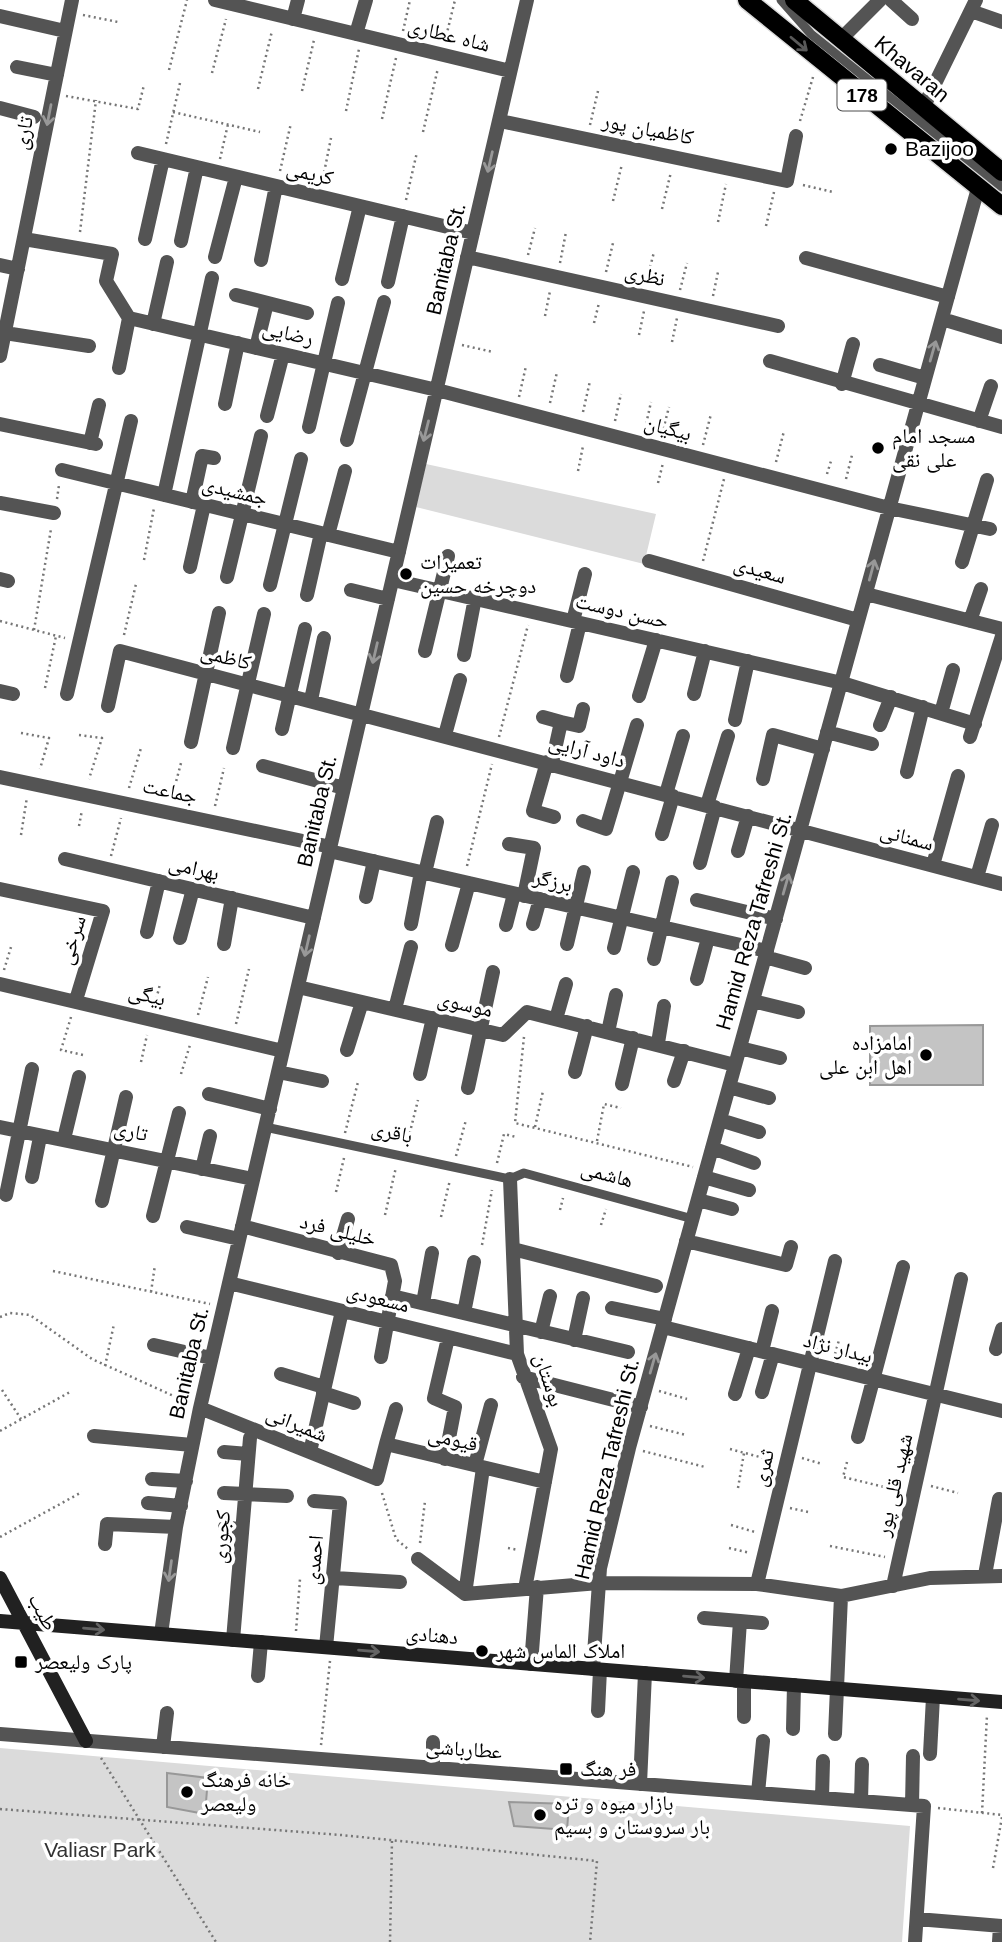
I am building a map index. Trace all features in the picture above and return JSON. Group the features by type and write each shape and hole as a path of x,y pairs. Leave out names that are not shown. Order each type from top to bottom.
{"main road":[{"name":"178","path":"747,0 1002,206"},
{"name":"Khavaran","path":"794,0 1002,172"},
{"name":"طیب","path":"0,1578 88,1741"},
{"name":"دهنادی","path":"0,1621 995,1702"}],"street":[{"path":"293,19 298,0"},
{"path":"359,35 366,0"},
{"name":"Banitaba St.","path":"161,1634 176,1527 211,1358 527,0"},
{"path":"841,40 880,0"},
{"path":"891,0 912,19"},
{"name":"شاه عطاری","path":"223,2 510,71"},
{"name":"تاری","path":"0,356 71,6"},
{"path":"923,108 973,6 1002,22"},
{"path":"0,16 65,31"},
{"path":"17,67 57,75"},
{"path":"0,108 34,117"},
{"name":"کاظمیان پور","path":"500,121 782,180"},
{"path":"782,180 796,136"},
{"name":"کریمی","path":"138,153 473,233"},
{"path":"145,239 163,159"},
{"path":"181,242 197,167"},
{"path":"215,257 236,177"},
{"path":"261,260 276,186"},
{"name":"Hamid Reza Tafreshi St.","path":"598,1711 596,1669 599,1583 629,1448 978,188"},
{"path":"342,279 360,206"},
{"path":"388,282 403,216"},
{"path":"24,239 112,254 106,281 129,318 118,368"},
{"name":"نظری","path":"467,257 778,326"},
{"path":"806,258 948,297"},
{"path":"153,324 167,262"},
{"path":"0,265 18,269"},
{"path":"160,494 212,278"},
{"path":"236,295 307,313"},
{"path":"347,440 363,372 384,302"},
{"path":"256,348 267,303"},
{"path":"309,427 338,303"},
{"name":"رضایی","path":"129,318 437,390"},
{"path":"942,318 1002,337"},
{"path":"5,333 89,346"},
{"path":"225,404 238,343"},
{"path":"842,384 853,344"},
{"path":"267,416 283,354"},
{"path":"771,362 1002,427"},
{"path":"880,365 925,378"},
{"path":"979,421 991,386"},
{"name":"بیگیان","path":"437,390 889,508 990,529"},
{"path":"0,424 93,444 99,405"},
{"path":"67,694 131,421"},
{"path":"227,578 261,436"},
{"path":"190,566 198,503 208,457"},
{"path":"270,585 301,458"},
{"name":"جمشیدی","path":"62,470 399,552"},
{"path":"307,594 345,471"},
{"path":"962,562 987,480"},
{"path":"0,503 54,513"},
{"path":"425,652 448,556"},
{"name":"سعیدی","path":"649,561 858,620"},
{"path":"567,676 585,574"},
{"name":"حسن دوست","path":"393,580 842,683 941,713 973,731 1002,636"},
{"path":"970,621 981,589"},
{"path":"351,590 388,599"},
{"path":"866,594 1002,629"},
{"path":"464,655 475,598"},
{"path":"191,741 219,613"},
{"path":"233,748 250,684 264,614"},
{"path":"282,729 305,629"},
{"path":"311,700 324,638"},
{"path":"639,695 656,640"},
{"path":"694,694 705,651"},
{"path":"108,706 120,652"},
{"name":"کاظمی","path":"120,652 362,713"},
{"path":"735,720 748,661"},
{"path":"941,713 953,670"},
{"path":"444,735 460,680"},
{"path":"880,725 891,697"},
{"path":"907,772 923,707"},
{"path":"554,817 533,811 549,763 552,716 579,726 583,709"},
{"name":"داود آرایی","path":"362,713 801,830"},
{"path":"583,821 606,829 638,725"},
{"path":"827,732 872,744"},
{"path":"763,779 772,735 823,748"},
{"path":"662,834 683,736"},
{"path":"700,863 728,736"},
{"path":"262,766 344,788"},
{"path":"933,866 958,776"},
{"name":"جماعت","path":"0,777 85,793 330,849"},
{"path":"738,851 748,816"},
{"path":"411,923 437,822"},
{"path":"977,877 992,825"},
{"name":"سمنانی","path":"801,830 1002,884"},
{"path":"506,925 534,848 509,844"},
{"name":"برزگر","path":"330,849 708,938 805,968"},
{"name":"بهرامی","path":"65,859 314,918"},
{"path":"366,897 374,861"},
{"path":"567,944 584,872"},
{"path":"614,948 633,872"},
{"path":"147,932 159,881"},
{"path":"654,959 672,882"},
{"path":"452,945 466,883"},
{"name":"سرخی","path":"0,889 103,912 76,1000"},
{"path":"180,938 193,889"},
{"path":"224,944 232,898"},
{"path":"533,924 540,900"},
{"path":"697,900 776,919"},
{"path":"697,979 708,938"},
{"path":"395,1009 411,947"},
{"path":"468,1088 494,972"},
{"name":"بیگی","path":"0,984 283,1051"},
{"path":"556,1019 566,984"},
{"name":"موسوی","path":"298,987 503,1035 527,1012"},
{"path":"608,1032 616,995"},
{"path":"753,1001 798,1013"},
{"path":"347,1050 362,1002"},
{"path":"658,1043 664,1006"},
{"path":"527,1012 658,1043 735,1065"},
{"path":"421,1074 433,1018"},
{"path":"575,1072 587,1027"},
{"path":"622,1084 633,1038"},
{"path":"740,1048 780,1058"},
{"path":"674,1081 684,1051"},
{"path":"6,1195 33,1069"},
{"path":"278,1072 322,1082"},
{"path":"64,1139 79,1077"},
{"path":"729,1087 769,1098"},
{"path":"209,1094 270,1109"},
{"path":"102,1201 126,1097"},
{"path":"153,1216 178,1113"},
{"path":"720,1121 759,1132"},
{"name":"تاری","path":"0,1128 253,1179"},
{"path":"202,1169 210,1136"},
{"path":"32,1177 40,1137"},
{"path":"712,1149 754,1163"},
{"path":"705,1173 749,1190"},
{"name":"بوستان","path":"510,1179 517,1354 523,1377 551,1449 531,1588 531,1664"},
{"path":"698,1200 732,1209"},
{"path":"338,1253 348,1219"},
{"name":"خلیلی فرد","path":"187,1227 241,1233 391,1265 395,1281 392,1296"},
{"path":"687,1241 786,1265 791,1247"},
{"path":"513,1249 656,1286"},
{"path":"424,1303 432,1253"},
{"name":"ثمری","path":"757,1584 835,1261"},
{"path":"464,1313 474,1262"},
{"path":"858,1437 903,1267"},
{"name":"شهید قلی پور","path":"898,1585 898,1560 961,1279"},
{"name":"مسعودی","path":"229,1283 517,1354"},
{"path":"381,1357 392,1296 628,1352"},
{"path":"541,1332 550,1296"},
{"path":"574,1339 583,1298"},
{"name":"بیدار نژاد","path":"612,1308 761,1351 1002,1411"},
{"path":"310,1452 342,1311"},
{"path":"735,1394 761,1351 772,1311"},
{"path":"996,1349 1002,1329"},
{"path":"445,1459 455,1406 434,1398 448,1338"},
{"path":"155,1345 211,1358"},
{"path":"761,1351 762,1392"},
{"path":"281,1374 354,1403"},
{"path":"523,1377 641,1407"},
{"path":"465,1594 479,1467 491,1405"},
{"name":"شمیرانی","path":"200,1408 377,1479"},
{"path":"377,1479 396,1409"},
{"path":"94,1436 192,1445"},
{"name":"کجوری","path":"233,1640 250,1438"},
{"name":"قیومی","path":"386,1444 545,1482"},
{"path":"224,1452 248,1454"},
{"path":"152,1479 186,1480"},
{"path":"224,1493 287,1496"},
{"path":"985,1575 999,1499"},
{"name":"احمدی","path":"314,1501 340,1503 329,1648"},
{"path":"148,1503 181,1506"},
{"path":"105,1544 107,1524 176,1527"},
{"path":"225,1527 242,1530"},
{"path":"418,1559 465,1594 599,1583 757,1584 841,1596 898,1585 985,1575 1002,1576"},
{"path":"335,1578 400,1582"},
{"path":"835,1734 841,1596"},
{"path":"704,1618 762,1622"},
{"path":"740,1621 740,1681 744,1717"},
{"path":"258,1676 261,1642"},
{"path":"640,1784 646,1673"},
{"path":"793,1729 794,1685"},
{"path":"930,1754 933,1697"},
{"path":"163,1747 167,1713"},
{"name":"عطارباشی","path":"0,1734 918,1806"},
{"path":"758,1793 763,1741"},
{"path":"433,1742 433,1768"},
{"path":"913,1756 918,1806 915,1942"},
{"path":"822,1798 823,1761"},
{"path":"861,1801 862,1764"},
{"path":"917,1919 1001,1926 999,1942"}],"lane":[{"path":"781,0 811,34 1002,187"},
{"name":"باقری","path":"265,1127 510,1179"},
{"name":"هاشمی","path":"510,1179 524,1173 693,1219"}],"path":[{"path":"169,70 187,0"},
{"path":"382,119 410,0"},
{"path":"422,132 455,0"},
{"path":"212,74 223,2"},
{"path":"71,6 118,22"},
{"path":"258,89 276,15"},
{"path":"302,91 317,25"},
{"path":"346,111 359,35"},
{"path":"796,136 818,60"},
{"path":"163,159 180,83"},
{"path":"53,94 138,109 144,85"},
{"path":"586,138 598,91"},
{"path":"78,249 96,100"},
{"path":"173,112 260,132"},
{"path":"276,186 291,123"},
{"path":"216,172 228,124"},
{"path":"319,196 331,138"},
{"path":"612,201 626,146"},
{"path":"403,216 417,152"},
{"path":"662,209 676,156"},
{"path":"718,222 730,168"},
{"path":"766,226 782,180 833,192"},
{"path":"525,270 535,228"},
{"path":"545,316 566,232"},
{"path":"594,323 613,243"},
{"path":"639,335 654,252"},
{"path":"672,342 687,263"},
{"path":"710,312 718,272"},
{"path":"448,342 493,352"},
{"path":"516,410 526,366"},
{"path":"547,418 557,372"},
{"path":"578,471 590,381"},
{"path":"611,435 621,394"},
{"path":"641,443 651,402"},
{"path":"658,484 669,407"},
{"path":"700,458 711,414"},
{"path":"772,477 784,431"},
{"path":"841,495 852,455"},
{"path":"700,575 728,466"},
{"path":"34,630 62,470"},
{"path":"144,560 160,494"},
{"path":"120,652 136,584"},
{"path":"466,883 496,748 532,612"},
{"path":"0,621 80,641"},
{"path":"45,688 56,635"},
{"path":"21,835 33,784 48,738 22,733"},
{"path":"79,735 102,738 85,793"},
{"path":"108,868 141,748"},
{"path":"169,812 181,763"},
{"path":"211,822 224,768"},
{"path":"0,984 11,947"},
{"path":"232,1038 248,969"},
{"path":"181,1074 208,977"},
{"path":"141,1062 160,984"},
{"path":"76,1000 61,1050 83,1055"},
{"path":"527,1012 514,1123 597,1141 705,1173"},
{"path":"336,1192 358,1082"},
{"path":"535,1128 543,1091"},
{"path":"385,1215 418,1100"},
{"path":"597,1141 604,1104 621,1108"},
{"path":"441,1217 466,1120"},
{"path":"482,1245 504,1134 516,1137"},
{"path":"601,1225 609,1196"},
{"path":"151,1292 155,1265"},
{"path":"53,1271 223,1306"},
{"path":"0,1317 10,1313 30,1315 105,1366 200,1408"},
{"path":"105,1366 114,1324"},
{"path":"646,1387 687,1399"},
{"path":"2,1390 21,1419"},
{"path":"0,1431 71,1392"},
{"path":"636,1423 685,1435"},
{"path":"629,1448 705,1467"},
{"path":"730,1449 822,1464"},
{"path":"738,1488 744,1453"},
{"path":"847,1462 844,1477 958,1493"},
{"path":"377,1479 396,1539 418,1559"},
{"path":"0,1537 82,1492"},
{"path":"418,1559 425,1501"},
{"path":"731,1525 769,1535"},
{"path":"830,1546 898,1560"},
{"path":"729,1548 764,1557"},
{"path":"296,1645 300,1579"},
{"path":"319,1759 329,1648"},
{"path":"982,1813 995,1702"},
{"path":"88,1741 216,1942"},
{"path":"918,1806 1002,1816 992,1868"},
{"path":"0,1809 392,1840 597,1861 590,1942"},
{"path":"390,1942 392,1840"}],"green space":[{"path":"426,464 656,514 644,564 416,507"},
{"name":"Valiasr Park","path":"0,1748 910,1826 902,1942 0,1942"}],"building":[{"name":"امامزاده اهل ابن علی","path":"983,1025 983,1085 870,1085 870,1026"},
{"name":"خانه فرهنگ ولیعصر","path":"167,1773 208,1778 205,1814 167,1807"},
{"name":"بازار میوه و تره بار سروستان و بسیم","path":"509,1802 569,1804 567,1830 514,1826"}],"place":[{"name":"Bazijoo","path":"891,149"},
{"name":"مسجد امام علی نقی","path":"878,448"},
{"name":"تعمیرات دوچرخه حسین","path":"406,574"},
{"name":"امامزاده اهل ابن علی","path":"926,1055"},
{"name":"املاک الماس شهر","path":"482,1651"},
{"name":"پارک ولیعصر","path":"21,1662"},
{"name":"فر هنگ","path":"566,1769"},
{"name":"خانه فرهنگ ولیعصر","path":"187,1792"},
{"name":"بازار میوه و تره بار سروستان و بسیم","path":"540,1815"}]}
